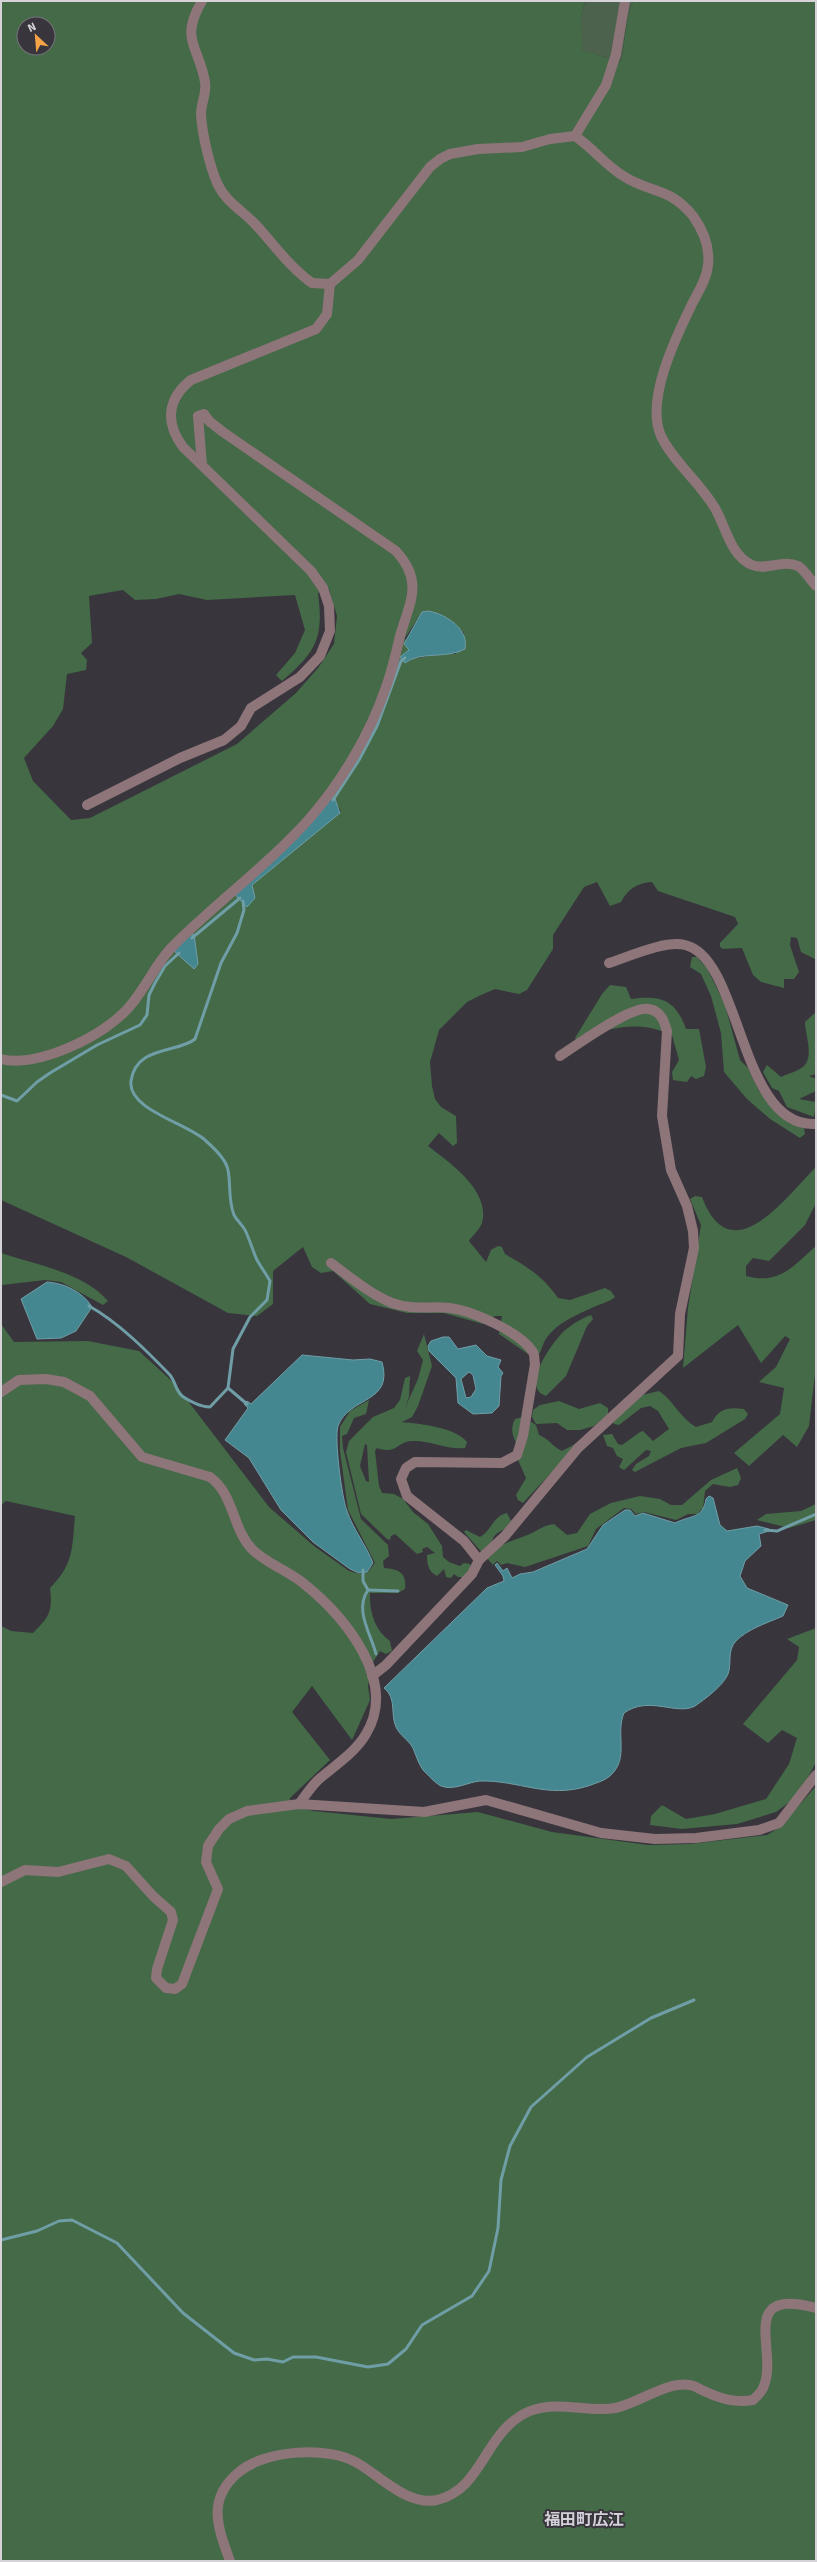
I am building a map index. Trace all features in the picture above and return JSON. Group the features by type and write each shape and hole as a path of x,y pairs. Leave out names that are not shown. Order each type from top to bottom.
{"street":[{"path":"202,1 193,20 191,35 193,49 205,82 201,114 206,141 218,185 226,198 254,223 308,280 318,284 330,284 358,260 430,167 440,159 450,154 478,149 522,147 550,139 575,136 625,178 666,193 693,216 699,226 709,252 708,266 702,285 683,323 659,390 658,424 661,436 701,487 716,510 734,548 745,560 753,566 784,563 798,566 816,586"},
{"path":"575,136 606,85 616,54 625,1"},
{"path":"87,805 180,758 224,740 241,726 251,708 300,677 320,656 330,631 330,606 323,588 311,571 183,448 174,436 170,424 170,411 180,388 191,380 316,330 327,314 330,284"},
{"path":"1,1059 21,1061 55,1054 124,1014 168,950 282,846 310,818 340,778 364,737 386,688 414,581 407,563 396,551 223,432 209,421 204,414 198,416 202,465"},
{"path":"609,963 647,950 674,944 684,944 696,949 711,964 750,1064 772,1100 796,1121 816,1124"},
{"path":"372,1676 386,1665 472,1574 479,1560 505,1536 578,1448 678,1356 680,1314 694,1248 693,1231 687,1206 671,1170 662,1116 667,1031 663,1019 656,1011 648,1008 637,1010 603,1027 560,1056"},
{"path":"330,1263 376,1295 394,1303 417,1308 450,1308 471,1314 525,1343 534,1353 535,1364 523,1436 517,1456 502,1462 415,1462 406,1468 401,1479 407,1496 464,1541 479,1560"},
{"path":"1,1392 10,1384 29,1379 64,1382 77,1387 90,1396 142,1457 205,1475 220,1484 245,1541 255,1552 301,1582 341,1618 357,1642 372,1676 376,1701 372,1719 366,1734 356,1747 316,1782 299,1804"},
{"path":"1,1882 25,1870 58,1872 109,1859 126,1866 153,1896 172,1912 173,1920 156,1969 156,1978 166,1988 175,1989 182,1984 218,1889 206,1862 208,1846 229,1819 247,1811 299,1804 424,1812 486,1800 601,1833 655,1838 696,1838 759,1830 779,1823 816,1775"},
{"path":"230,2561 217,2524 217,2506 223,2489 232,2478 253,2462 289,2453 328,2454 358,2463 401,2492 419,2500 435,2500 448,2496 466,2484 477,2470 494,2441 514,2421 530,2412 543,2408 572,2406 613,2408 637,2401 676,2385 689,2385 719,2398 739,2402 753,2400 763,2388 766,2370 764,2335 767,2317 774,2307 784,2304 794,2303 816,2308"}],"green space":[{"path":"1,1 585,1 581,18 582,50 621,62 628,16 633,1 816,1 816,973 815,959 801,952 797,938 791,937 790,945 799,972 794,979 784,979 784,988 761,982 753,975 742,948 723,949 720,947 720,943 738,924 735,917 658,891 652,882 637,885 630,890 621,902 610,906 597,882 584,887 553,935 553,949 527,990 519,994 495,989 481,995 467,1002 439,1030 430,1062 432,1086 435,1099 441,1107 456,1116 457,1143 453,1146 439,1133 428,1146 447,1160 466,1178 480,1200 483,1211 482,1223 469,1241 486,1262 491,1250 498,1246 502,1247 505,1254 541,1278 558,1298 570,1300 605,1288 611,1291 615,1297 586,1310 561,1324 544,1342 540,1353 528,1354 499,1334 502,1316 495,1316 483,1324 444,1313 407,1313 370,1304 333,1271 321,1273 312,1267 303,1247 273,1271 273,1304 257,1316 228,1313 126,1257 1,1200","holes":["329,589 337,616 334,644 318,668 296,693 237,744 90,818 71,820 33,781 24,758 53,726 63,709 67,674 86,670 87,660 81,653 92,643 89,596 123,590 135,600 156,599 179,594 207,600 295,595 305,630 295,653 276,675 282,681 303,661 315,643 320,622 318,593","429,611 439,614 452,622 464,633 456,654 438,654 419,658 401,657 409,650 405,638 422,612","335,801 341,811 251,885"]},
{"path":"585,1 633,1 628,16 621,62 581,50 581,18"},
{"path":"692,957 697,957 707,968 725,1005 740,1060 748,1068 759,1091 776,1110 804,1128 805,1134 800,1138 770,1119 747,1099 724,1072 721,1033 711,996 701,974 690,967"},
{"path":"610,985 626,987 631,999 651,998 666,1001 677,1011 686,1029 699,1029 706,1067 704,1076 696,1079 691,1076 687,1082 673,1080 672,1072 679,1060 672,1035 659,1030 647,1027 624,1027 576,1040 575,1038 602,994"},
{"path":"816,1012 816,1074 809,1076 816,1079 816,1091 799,1099 816,1102 814,1117 787,1107 779,1091 772,1088 763,1072 767,1065 781,1077 804,1066 809,1055 805,1022"},
{"path":"816,1167 816,1203 805,1225 769,1261 753,1258 746,1266 746,1276 768,1278 777,1276 793,1267 816,1246 816,1365 809,1426 797,1447 783,1435 749,1466 734,1453 780,1414 784,1388 759,1382 776,1367 790,1339 785,1336 761,1363 738,1325 683,1368 688,1308 701,1225 690,1199 695,1196 702,1197 714,1219 728,1229 743,1229 759,1222 774,1210"},
{"path":"1,1253 72,1276 98,1291 108,1301 103,1305 61,1282 45,1280 2,1285 1,1303"},
{"path":"591,1315 593,1319 587,1326 566,1376 546,1396 540,1393 536,1379 548,1351 564,1331 570,1326"},
{"path":"1,1324 14,1342 88,1341 139,1351 175,1384 269,1507 314,1546 349,1571 360,1574 368,1572 375,1563 348,1510 340,1451 340,1427 350,1411 369,1400 366,1414 354,1418 347,1434 342,1436 343,1448 361,1519 388,1545 389,1556 383,1561 384,1568 394,1569 401,1573 405,1579 405,1589 398,1593 370,1593 374,1620 380,1632 390,1641 392,1651 386,1654 380,1651 373,1662 368,1686 370,1700 352,1740 312,1686 292,1712 330,1760 290,1798 291,1806 314,1811 391,1819 478,1812 552,1832 648,1845 690,1844 767,1835 780,1827 816,1786 816,2561 1,2561 1,1626 11,1631 33,1633 43,1623 49,1614 50,1609 50,1588 64,1571 68,1563 72,1547 75,1516 6,1501 1,1505"},
{"path":"424,1334 432,1366 418,1406 412,1417 402,1422 437,1427 462,1437 467,1442 465,1448 452,1448 425,1442 412,1441 389,1450 377,1448 375,1451 379,1486 382,1493 394,1494 403,1499 413,1512 428,1524 442,1546 443,1557 449,1562 460,1566 464,1563 470,1564 471,1568 465,1577 458,1577 454,1574 451,1578 446,1577 444,1569 437,1576 430,1570 427,1561 427,1555 435,1553 427,1547 422,1549 423,1552 417,1554 395,1534 391,1536 390,1540 387,1539 361,1514 346,1452 349,1441 373,1417 394,1408 400,1400 405,1378 410,1376 409,1397 405,1408 418,1379 423,1360 417,1351","holes":["365,1444 367,1445 369,1482 366,1481 360,1466"]},
{"path":"659,1391 690,1423 696,1427 712,1422 721,1411 729,1409 744,1409 748,1414 745,1419 706,1443 681,1448 635,1472 632,1470 636,1464 649,1456 651,1451 646,1450 624,1470 619,1467 623,1459 617,1456 613,1448 607,1446 603,1435 612,1434 618,1444 622,1445 640,1432 643,1431 653,1441 669,1429 658,1411 650,1406 641,1408 619,1425 614,1424 612,1420 642,1395"},
{"path":"559,1401 579,1409 600,1403 608,1408 608,1414 594,1426 580,1430 567,1430 557,1423 536,1424 532,1417 533,1410 540,1405"},
{"path":"523,1417 536,1425 539,1435 562,1451 575,1444 576,1446 523,1503 518,1500 516,1495 526,1478 518,1460 522,1454 512,1429 515,1419"},
{"path":"737,1468 741,1478 738,1485 730,1487 713,1484 705,1491 703,1508 697,1514 688,1514 676,1520 644,1512 636,1514 631,1509 624,1508 596,1529 588,1546 525,1567 507,1563 501,1565 497,1561 493,1565 464,1532 466,1530 480,1537 499,1517 507,1513 511,1521 505,1529 493,1538 493,1550 503,1544 545,1526 554,1524 567,1535 577,1533 590,1514 611,1503 640,1496 660,1499 671,1505 682,1505 711,1480"},
{"path":"816,1504 816,1520 789,1528 757,1520 766,1514 801,1511"},
{"path":"816,1628 816,1762 799,1795 776,1812 737,1824 682,1829 650,1825 651,1816 662,1805 686,1819 715,1814 766,1799 789,1764 797,1738 782,1730 768,1743 743,1724 797,1660 799,1647 787,1639"}],"water":[{"path":"429,611 443,616 460,629 464,635 465,649 450,654 418,657 405,663 400,657 409,650 404,644 422,612"},
{"path":"334,796 340,813 252,885 255,898 247,907 235,895"},
{"path":"194,934 198,964 194,969 174,951 190,935"},
{"path":"47,1282 60,1284 72,1289 84,1297 92,1307 76,1331 61,1338 37,1339 21,1299"},
{"path":"443,1337 449,1337 458,1349 476,1345 487,1356 501,1360 498,1367 503,1373 501,1376 499,1406 492,1413 473,1414 458,1403 456,1378 429,1351 428,1346 431,1341","holes":["469,1372 473,1375 476,1389 471,1397 466,1398 461,1379"]},
{"path":"302,1355 353,1360 370,1359 382,1362 384,1376 382,1386 376,1393 351,1409 344,1416 338,1426 337,1433 339,1468 345,1504 350,1518 373,1563 367,1572 359,1573 350,1569 313,1542 281,1510 249,1458 225,1440 248,1408 244,1404 247,1401 251,1404"},
{"path":"709,1496 713,1498 720,1525 727,1531 757,1526 769,1529 769,1531 759,1534 761,1546 745,1561 740,1576 747,1588 788,1605 783,1616 745,1633 735,1642 730,1654 728,1674 726,1679 718,1688 695,1706 688,1708 680,1709 643,1706 633,1708 624,1713 621,1729 621,1754 616,1769 608,1778 588,1786 559,1791 494,1781 480,1781 456,1787 446,1787 439,1785 423,1770 418,1762 413,1748 396,1727 391,1697 384,1688 487,1588 504,1581 503,1576 495,1565 497,1563 503,1571 507,1568 512,1578 520,1574 533,1572 587,1549 603,1525 625,1510 630,1510 635,1516 643,1513 675,1523 695,1516 699,1513"}],"waterway":[{"path":"333,800 359,760 377,726 401,661 405,658"},
{"path":"192,938 240,898"},
{"path":"89,1306 111,1320 142,1347 170,1375 182,1396 195,1403 210,1407 228,1388 233,1349 250,1317 267,1300 270,1281 257,1260 245,1230 234,1215 231,1204 228,1170 225,1162 216,1150 198,1135 161,1116 139,1100 132,1091 131,1081 135,1069 141,1061 149,1056 188,1043 195,1039 221,963 237,933 244,910 243,901"},
{"path":"1,1095 17,1101 37,1082 50,1073 97,1045 140,1025 147,1015 149,995 155,983 165,966 179,953"},
{"path":"228,1388 247,1404"},
{"path":"765,1530 777,1531 816,1514"},
{"path":"363,1570 363,1581 368,1590 364,1598 363,1614 376,1654"},
{"path":"368,1590 398,1591"},
{"path":"1,2240 37,2231 59,2221 72,2220 117,2243 183,2313 234,2353 254,2360 267,2359 283,2362 293,2357 316,2357 368,2367 388,2364 406,2349 422,2325 472,2296 489,2271 498,2228 501,2180 510,2146 531,2107 587,2057 651,2018 694,2000"}],"district":[{"name":"福田町広江","path":"584,2520"}]}
